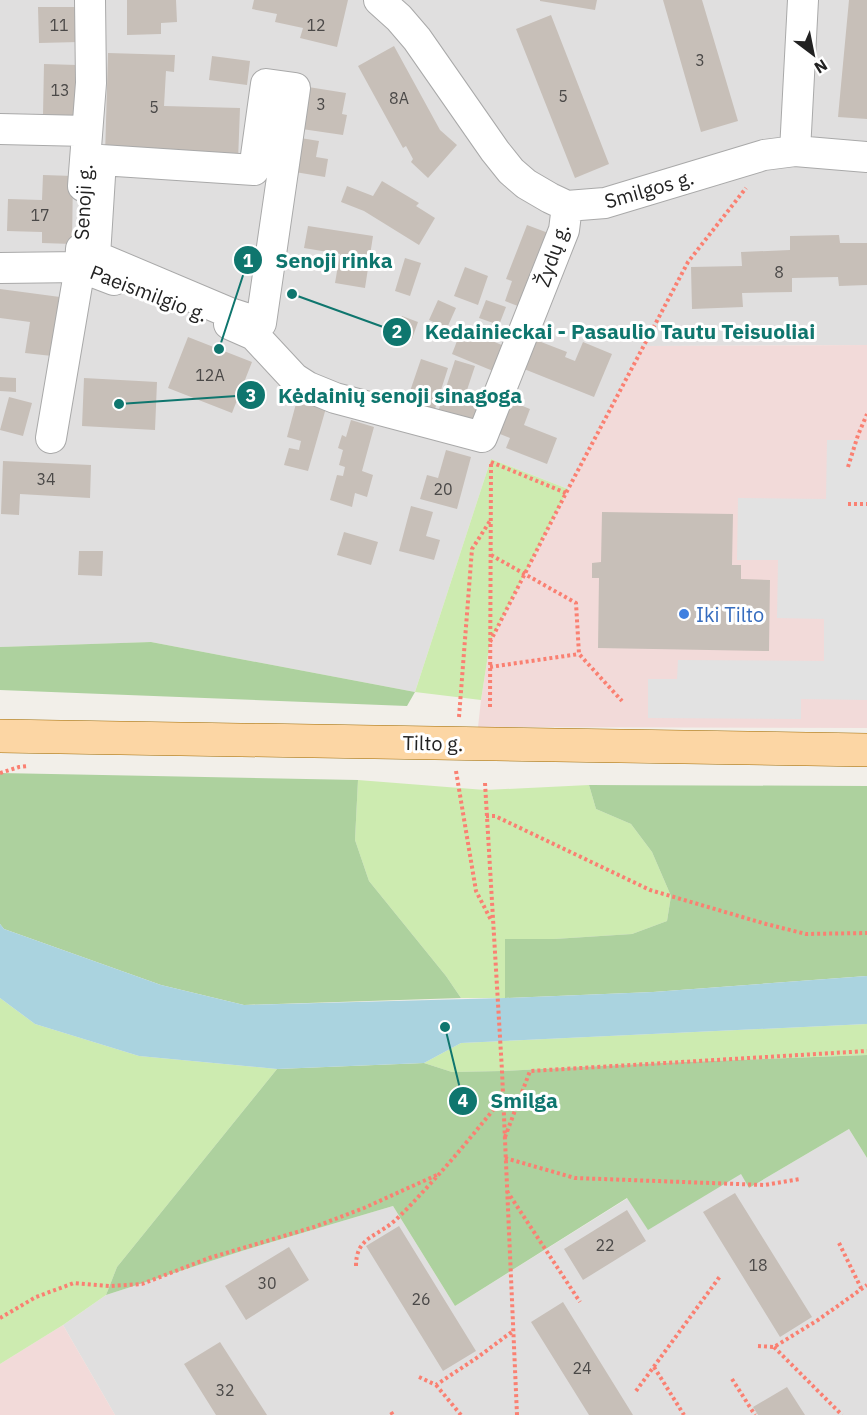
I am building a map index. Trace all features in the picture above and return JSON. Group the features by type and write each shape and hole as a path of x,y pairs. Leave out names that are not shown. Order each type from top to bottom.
{"main road":[{"name":"Tilto g.","path":"0,735 867,750"}],"street":[{"name":"Senoji g.","path":"51,438 81,267 83,189 91,83 90,0"},
{"path":"379,0 417,39 511,171 526,184 567,206"},
{"path":"795,151 803,0"},
{"path":"266,84 295,88 261,323 230,313 95,256 101,159 254,170 266,84"},
{"path":"0,129 87,131"},
{"name":"Smilgos g.","path":"567,206 605,203 758,156 795,151 867,157"},
{"name":"Žydų g.","path":"486,450 564,231 567,206"},
{"name":"Paeismilgio g.","path":"0,268 81,267 254,335 294,378 308,387 486,450"}],"path":[{"path":"490,642 688,262 746,188 758,156"},
{"path":"848,467 867,414"},
{"path":"486,450 566,493"},
{"path":"486,450 491,520 489,707"},
{"path":"848,504 867,504"},
{"path":"459,717 472,549 491,520"},
{"path":"490,555 576,603 579,654 622,701"},
{"path":"490,667 579,654"},
{"path":"0,773 19,767"},
{"path":"456,771 476,891 493,923"},
{"path":"484,783 502,1071 517,1415"},
{"path":"486,816 495,816 650,890 806,934 867,933"},
{"path":"505,1139 530,1071 867,1051"},
{"path":"356,1266 356,1254 362,1244 406,1210 503,1098 520,1098"},
{"path":"505,1158 575,1178 765,1185 800,1179"},
{"path":"0,1318 36,1297 75,1283 110,1286 142,1284 209,1258 314,1227 364,1208 439,1174"},
{"path":"507,1191 580,1302"},
{"path":"839,1243 861,1288"},
{"path":"636,1391 721,1275"},
{"path":"758,1346 774,1347 818,1320 867,1285"},
{"path":"436,1386 513,1330"},
{"path":"774,1347 842,1415"},
{"path":"654,1367 684,1415"},
{"path":"419,1377 436,1386 461,1415"},
{"path":"732,1379 755,1415"}],"shaded area":[{"path":"0,0 867,0 867,345 643,346 568,489 491,459 415,692 151,642 0,647"},
{"path":"867,345 867,728 478,727 490,642 643,346"},
{"path":"827,440 867,440 867,700 801,699 801,719 648,718 648,679 677,679 678,660 824,661 824,619 777,618 778,560 737,560 738,498 826,499"},
{"path":"849,1129 867,1158 867,1415 115,1415 63,1325 106,1295 245,1250 393,1206 455,1306 628,1198 648,1229 741,1173 749,1188"},
{"path":"63,1325 115,1415 0,1415 0,1364"}],"green space":[{"path":"491,459 568,489 490,642 481,700 415,692"},
{"path":"151,642 415,692 407,706 0,690 0,647"},
{"path":"0,773 358,780 355,840 369,881 446,976 461,998 244,1005 161,985 4,929 0,924"},
{"path":"358,780 485,790 589,785 596,809 631,824 652,852 671,896 667,921 632,934 554,939 505,939 505,998 461,998 446,976 369,881 355,840"},
{"path":"589,785 867,786 867,976 653,992 505,998 505,939 554,939 632,934 667,921 671,896 652,852 631,824 596,809"},
{"path":"0,998 35,1024 139,1056 277,1069 117,1267 106,1295 0,1364"},
{"path":"867,1024 867,1055 452,1072 424,1063 461,1043"},
{"path":"867,1055 867,1158 849,1129 749,1188 741,1174 648,1230 627,1198 455,1306 393,1206 245,1250 106,1295 117,1267 277,1069 424,1063 452,1072 502,1071"}],"water":[{"path":"0,924 4,929 161,985 244,1005 653,992 867,976 867,1024 461,1043 424,1063 277,1069 139,1056 35,1024 0,998"}],"building":[{"path":"127,0 176,0 177,22 161,23 161,34 127,35"},
{"path":"254,0 348,0 337,47 300,38 303,28 275,22 277,14 252,9"},
{"path":"540,0 597,0 595,10"},
{"path":"663,0 702,0 738,121 701,132"},
{"path":"849,0 867,0 867,119 838,117"},
{"path":"38,7 79,7 79,42 39,43"},
{"path":"551,15 609,164 575,178 516,29"},
{"path":"394,46 440,130 457,145 428,178 411,162 413,159 406,146 403,148 358,66"},
{"path":"108,53 175,55 174,72 166,71 164,106 240,108 238,161 105,156"},
{"path":"212,56 250,61 247,85 209,80"},
{"path":"44,64 77,65 76,115 43,115"},
{"path":"302,86 346,93 342,114 347,115 343,135 295,128"},
{"path":"294,137 319,141 316,157 328,159 325,177 289,171"},
{"path":"43,175 73,176 72,244 42,243 42,232 7,231 8,199 42,200"},
{"path":"382,181 419,203 416,206 435,218 419,245 364,211 341,202 347,186 373,196"},
{"path":"527,225 551,234 523,308 505,301 512,281 506,279"},
{"path":"308,226 373,236 365,288 335,283 340,254 304,248"},
{"path":"839,235 840,243 867,243 867,285 839,286 838,277 792,278 792,292 742,293 743,307 692,309 691,267 742,266 741,252 790,250 790,236"},
{"path":"405,258 421,263 410,296 395,291"},
{"path":"465,267 488,276 478,305 454,296"},
{"path":"0,289 60,297 52,356 25,353 30,322 0,318"},
{"path":"438,300 456,308 447,328 429,320"},
{"path":"486,300 506,307 499,325 479,318"},
{"path":"402,316 418,322 412,339 395,333"},
{"path":"462,328 504,346 493,371 452,354"},
{"path":"188,337 252,362 232,413 168,388"},
{"path":"536,340 567,352 565,357 575,361 583,342 612,354 594,397 524,369"},
{"path":"421,359 448,368 434,412 406,403"},
{"path":"455,360 475,366 465,396 481,401 474,423 438,412"},
{"path":"0,377 16,378 16,392 0,391"},
{"path":"84,378 157,382 155,430 82,426"},
{"path":"9,397 32,403 23,436 0,430"},
{"path":"297,400 326,408 308,471 284,465 289,448 299,450 301,441 287,437"},
{"path":"508,400 530,409 524,425 557,438 547,464 506,448 510,438 495,432"},
{"path":"351,420 374,427 362,471 373,475 367,497 355,493 352,507 330,500 337,475 343,476 345,467 339,465 343,450 338,448 342,435 346,437"},
{"path":"446,450 471,457 457,509 420,499 427,475 438,478"},
{"path":"3,461 91,465 90,498 20,494 19,515 1,514"},
{"path":"411,506 433,512 426,536 440,540 434,560 399,551"},
{"name":"Iki Tilto","path":"602,512 733,514 732,565 741,565 741,579 770,580 769,651 598,648 599,578 592,578 592,563 601,562"},
{"path":"344,532 378,542 371,565 337,555"},
{"path":"79,551 103,551 102,576 78,575"},
{"path":"735,1193 812,1317 780,1337 703,1212"},
{"path":"627,1210 646,1241 583,1280 564,1249"},
{"path":"399,1226 476,1351 443,1371 366,1246"},
{"path":"289,1247 309,1280 246,1320 225,1286"},
{"path":"563,1302 633,1415 589,1415 531,1322"},
{"path":"220,1342 267,1415 216,1415 184,1364"},
{"path":"787,1387 805,1415 758,1415 753,1407"}],"place":[{"name":"Kedainieckai - Pasaulio Tautu Teisuoliai","path":"292,294"},
{"name":"Senoji rinka","path":"219,349"},
{"name":"Kėdainių senoji sinagoga","path":"119,404"},
{"name":"Iki Tilto","path":"684,614"},
{"name":"Smilga","path":"445,1027"}]}
